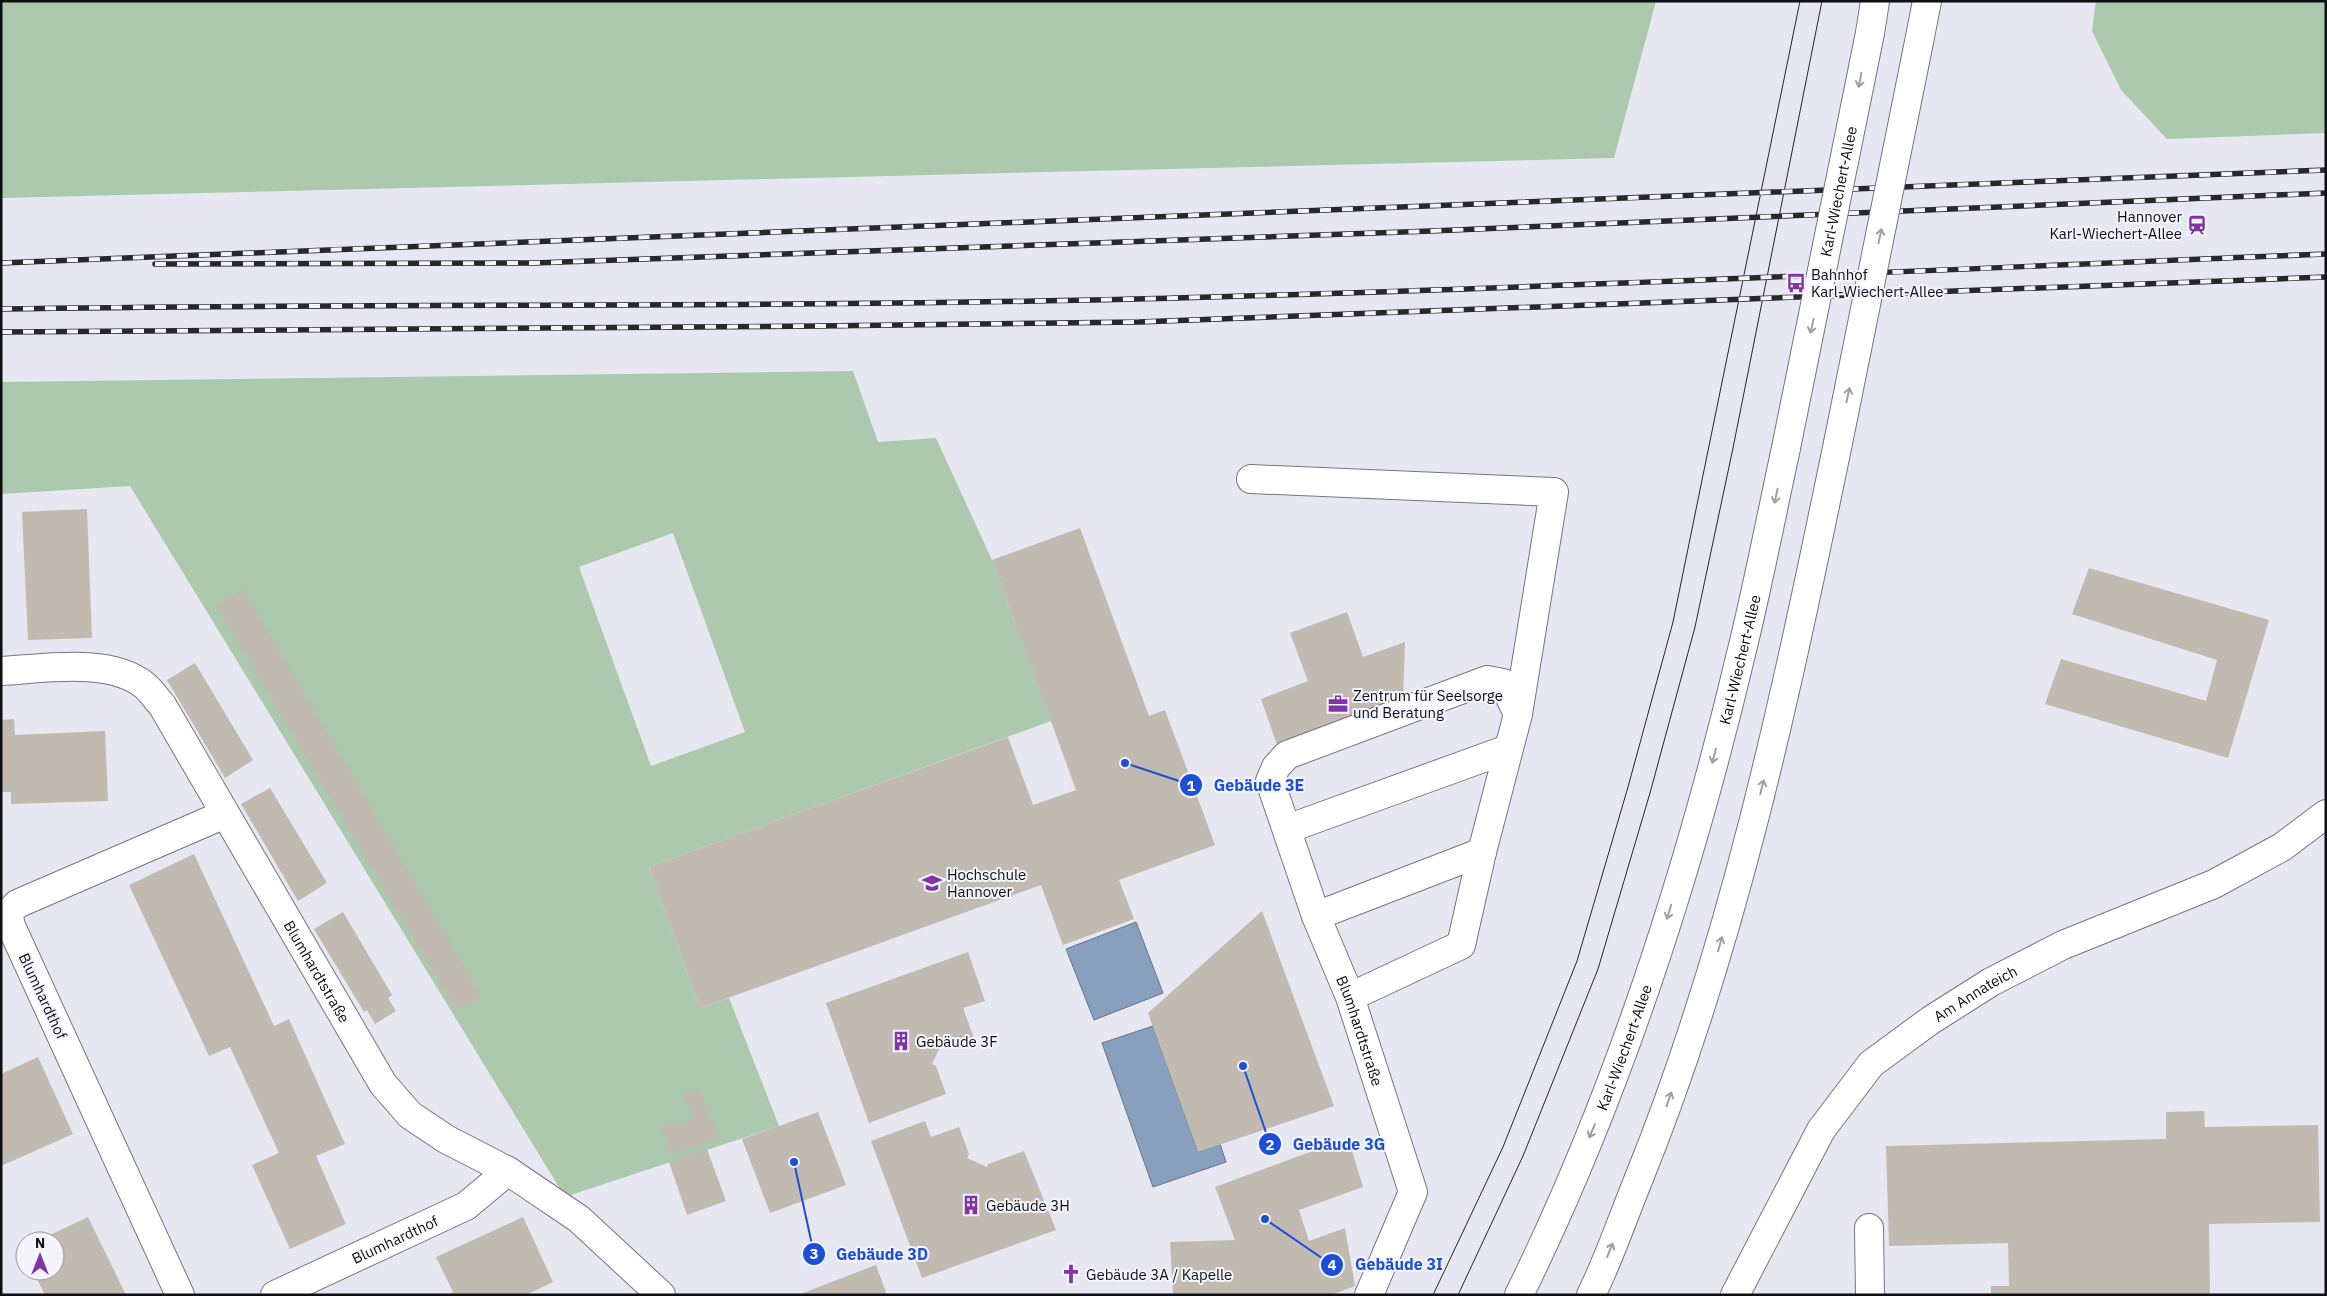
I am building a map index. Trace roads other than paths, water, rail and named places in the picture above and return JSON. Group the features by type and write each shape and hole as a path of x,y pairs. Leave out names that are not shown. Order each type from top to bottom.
{"main road":[{"name":"Karl-Wiechert-Allee","path":"1519,1295 1598,1116 1650,974 1696,825 1742,654 1786,448 1876,1"},
{"path":"1591,1295 1656,1138 1708,990 1749,839 1792,663 1927,1"},
{"path":"1252,479 1554,492 1518,714 1482,852 1461,945 1350,997"},
{"name":"Blumhardtstraße","path":"1,670 87,667 128,675 144,685 162,705 383,1084 410,1115 446,1139 508,1171 579,1219 661,1295"},
{"name":"Blumhardtstraße","path":"1369,1295 1413,1192 1350,997 1316,916 1270,782 1276,767 1287,755 1486,680 1503,683 1518,714"},
{"path":"1287,829 1508,749"},
{"name":"Blumhardthof","path":"180,1295 11,926 8,914 17,904 225,814"},
{"name":"Am Annateich","path":"1735,1295 1821,1130 1871,1064 1931,1020 1991,982 2062,945 2214,884 2282,847 2326,814"},
{"path":"1316,916 1482,852"},
{"name":"Blumhardthof","path":"275,1295 466,1206 508,1171"},
{"path":"1869,1228 1870,1295"}],"water":[{"path":"1136,922 1163,993 1094,1020 1066,949"},
{"path":"1153,1026 1198,1152 1220,1144 1226,1162 1153,1187 1102,1043"}],"tram line":[{"path":"1433,1295 1503,1147 1577,961 1628,787 1673,622 1800,1"},
{"path":"1458,1295 1523,1156 1598,969 1650,793 1695,627 1733,448 1822,1"}],"railway":[{"path":"1,263 2326,170"},
{"path":"155,264 534,263 1431,231 2326,193"},
{"path":"1,309 852,304 1135,299 1582,285 2326,254"},
{"path":"1,332 1139,322 2326,277"}],"place":[{"name":"Hannover Karl-Wiechert-Allee","path":"2197,225"},
{"name":"Bahnhof Karl-Wiechert-Allee","path":"1796,283"},
{"name":"Zentrum für Seelsorge und Beratung","path":"1338,704"},
{"name":"Gebäude 3E","path":"1125,763"},
{"name":"Hochschule Hannover","path":"932,883"},
{"name":"Gebäude 3F","path":"901,1041"},
{"name":"Gebäude 3G","path":"1243,1066"},
{"name":"Gebäude 3D","path":"794,1162"},
{"name":"Gebäude 3H","path":"971,1205"},
{"name":"Gebäude 3I","path":"1265,1219"},
{"name":"Gebäude 3A / Kapelle","path":"1071,1274"}]}
